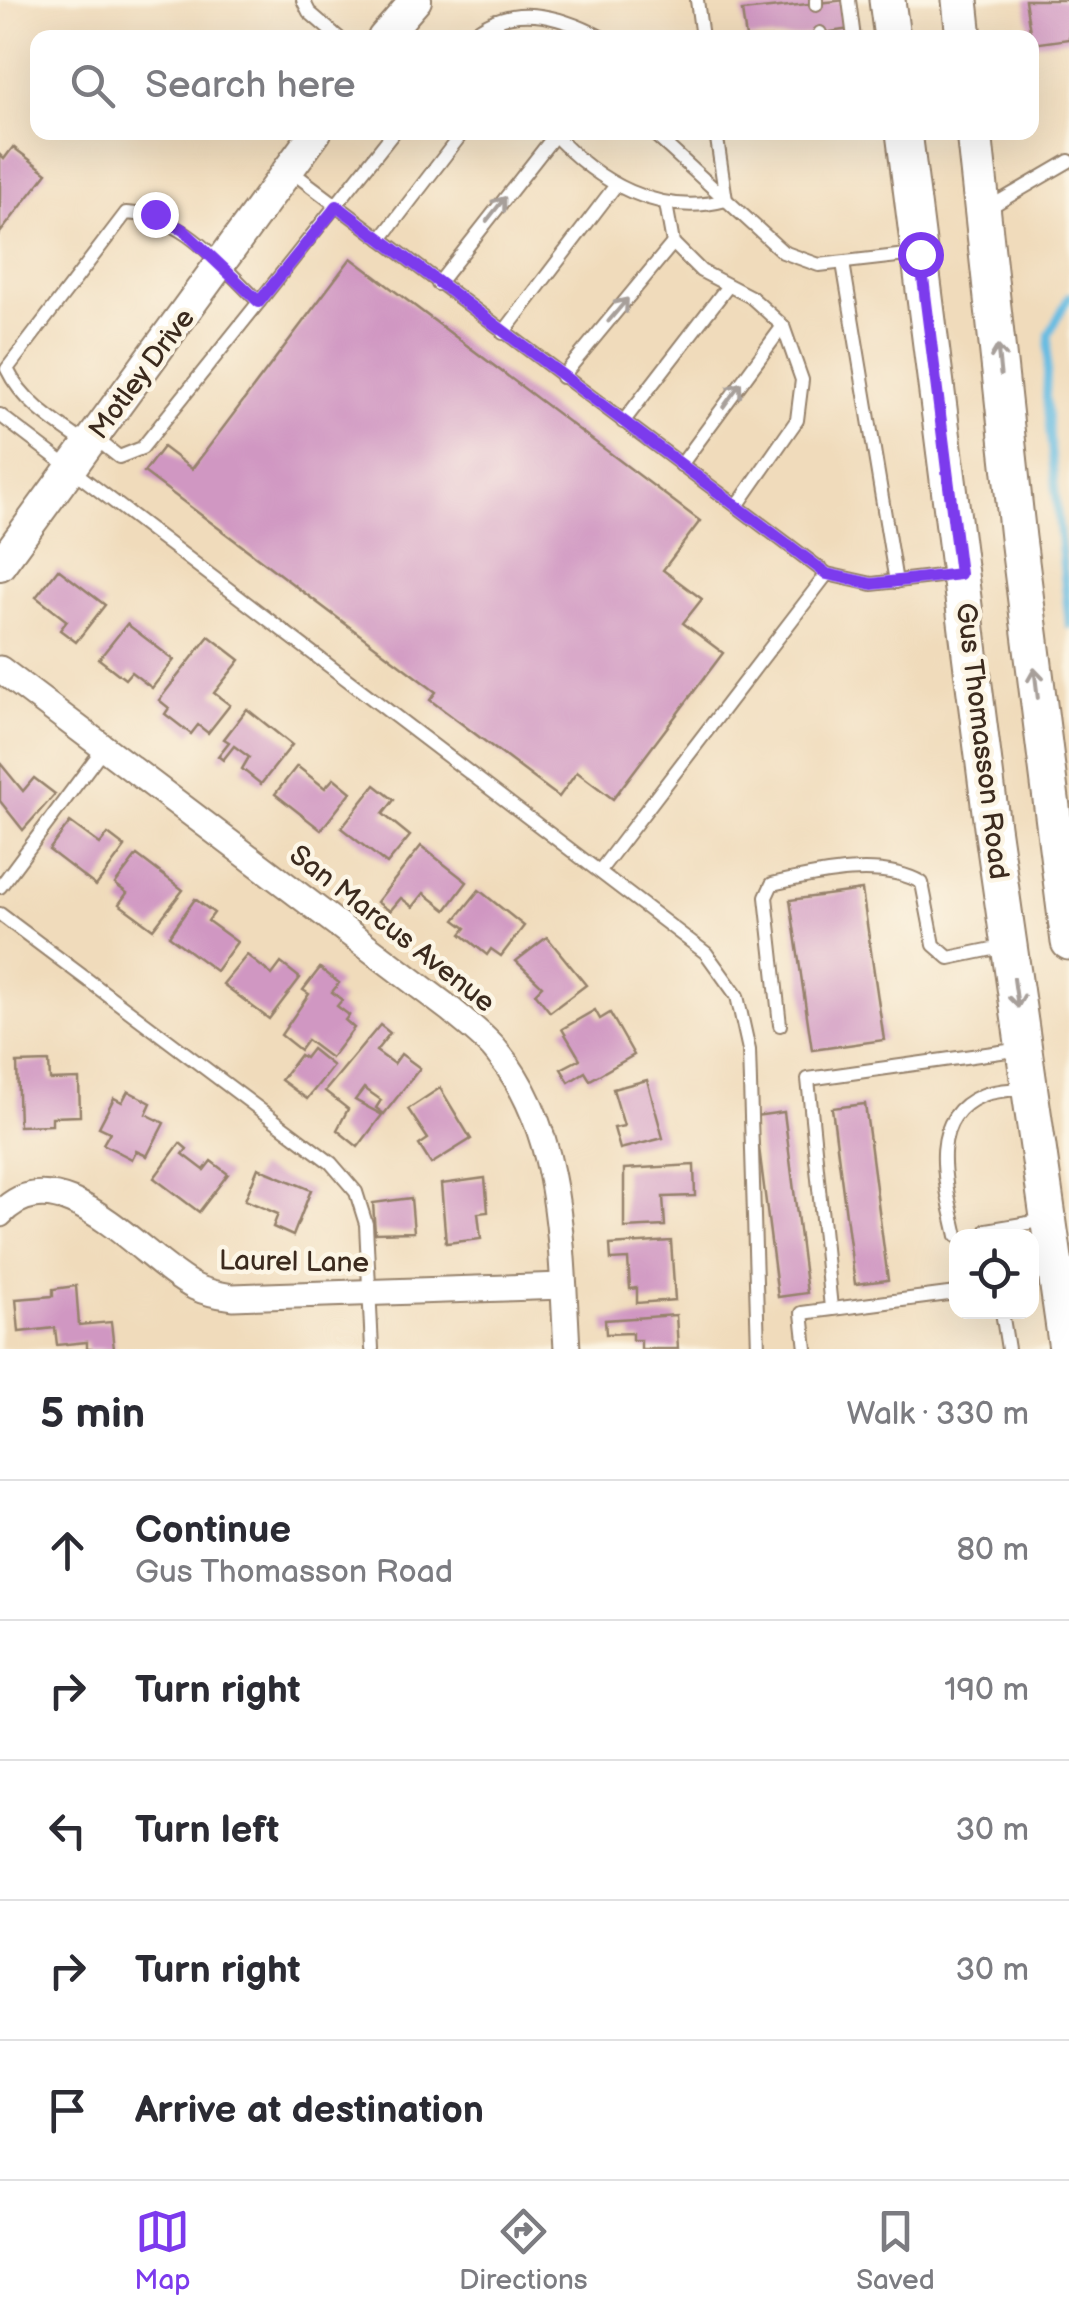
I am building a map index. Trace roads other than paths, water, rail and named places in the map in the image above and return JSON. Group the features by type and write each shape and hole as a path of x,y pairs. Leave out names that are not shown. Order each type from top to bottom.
{"main road":[{"path":"887,0 891,30"},
{"path":"960,0 963,30"},
{"name":"Gus Thomasson Road","path":"905,140 1009,946 1030,1087 1059,1218 1051,1281 1067,1349"},
{"path":"975,140 1069,942"}],"street":[{"path":"390,30 416,0"},
{"name":"Motley Drive","path":"0,565 311,140"},
{"name":"San Marcus Avenue","path":"0,669 451,1010 497,1051 531,1104 551,1168 567,1349"},
{"name":"Laurel Lane","path":"0,1214 18,1199 32,1194 68,1198 192,1286 212,1294 369,1294 564,1286"}],"lane":[{"path":"303,0 308,12 329,30"},
{"path":"697,0 701,30"},
{"path":"849,0 853,30"},
{"path":"480,30 509,13 545,5 589,30"},
{"path":"496,20 498,30"},
{"path":"0,414 85,450 119,457 142,448 388,140"},
{"path":"381,239 457,140"},
{"path":"438,284 548,140"},
{"path":"560,140 616,185 666,204 678,208 726,200"},
{"path":"661,140 783,252 819,265 920,254"},
{"path":"717,140 726,200"},
{"path":"982,211 1069,162"},
{"path":"290,171 827,574 872,584 960,574"},
{"path":"503,333 616,185"},
{"path":"666,204 674,243 700,271 751,297 783,326 802,380 797,420 737,506"},
{"path":"259,302 183,230 155,214 126,214 6,369 14,384 85,450 706,952 737,996 749,1050 758,1349"},
{"path":"562,377 674,243"},
{"path":"844,263 896,582"},
{"path":"623,422 728,286"},
{"path":"681,465 783,326"},
{"path":"601,868 827,574"},
{"path":"0,887 105,746"},
{"path":"780,1025 766,897 772,884 881,870 904,873 922,883 934,945 949,958 1009,946"},
{"path":"0,914 330,1163 356,1192 366,1224 372,1349"},
{"path":"832,1308 808,1079 1024,1048"},
{"path":"956,1229 942,1141 950,1121 982,1095 1030,1087"},
{"path":"993,1229 1059,1218"},
{"path":"806,1349 802,1312 949,1294"},
{"path":"1003,1319 1008,1349"}],"waterway":[{"path":"1069,296 1049,334 1046,397 1069,625"}]}
